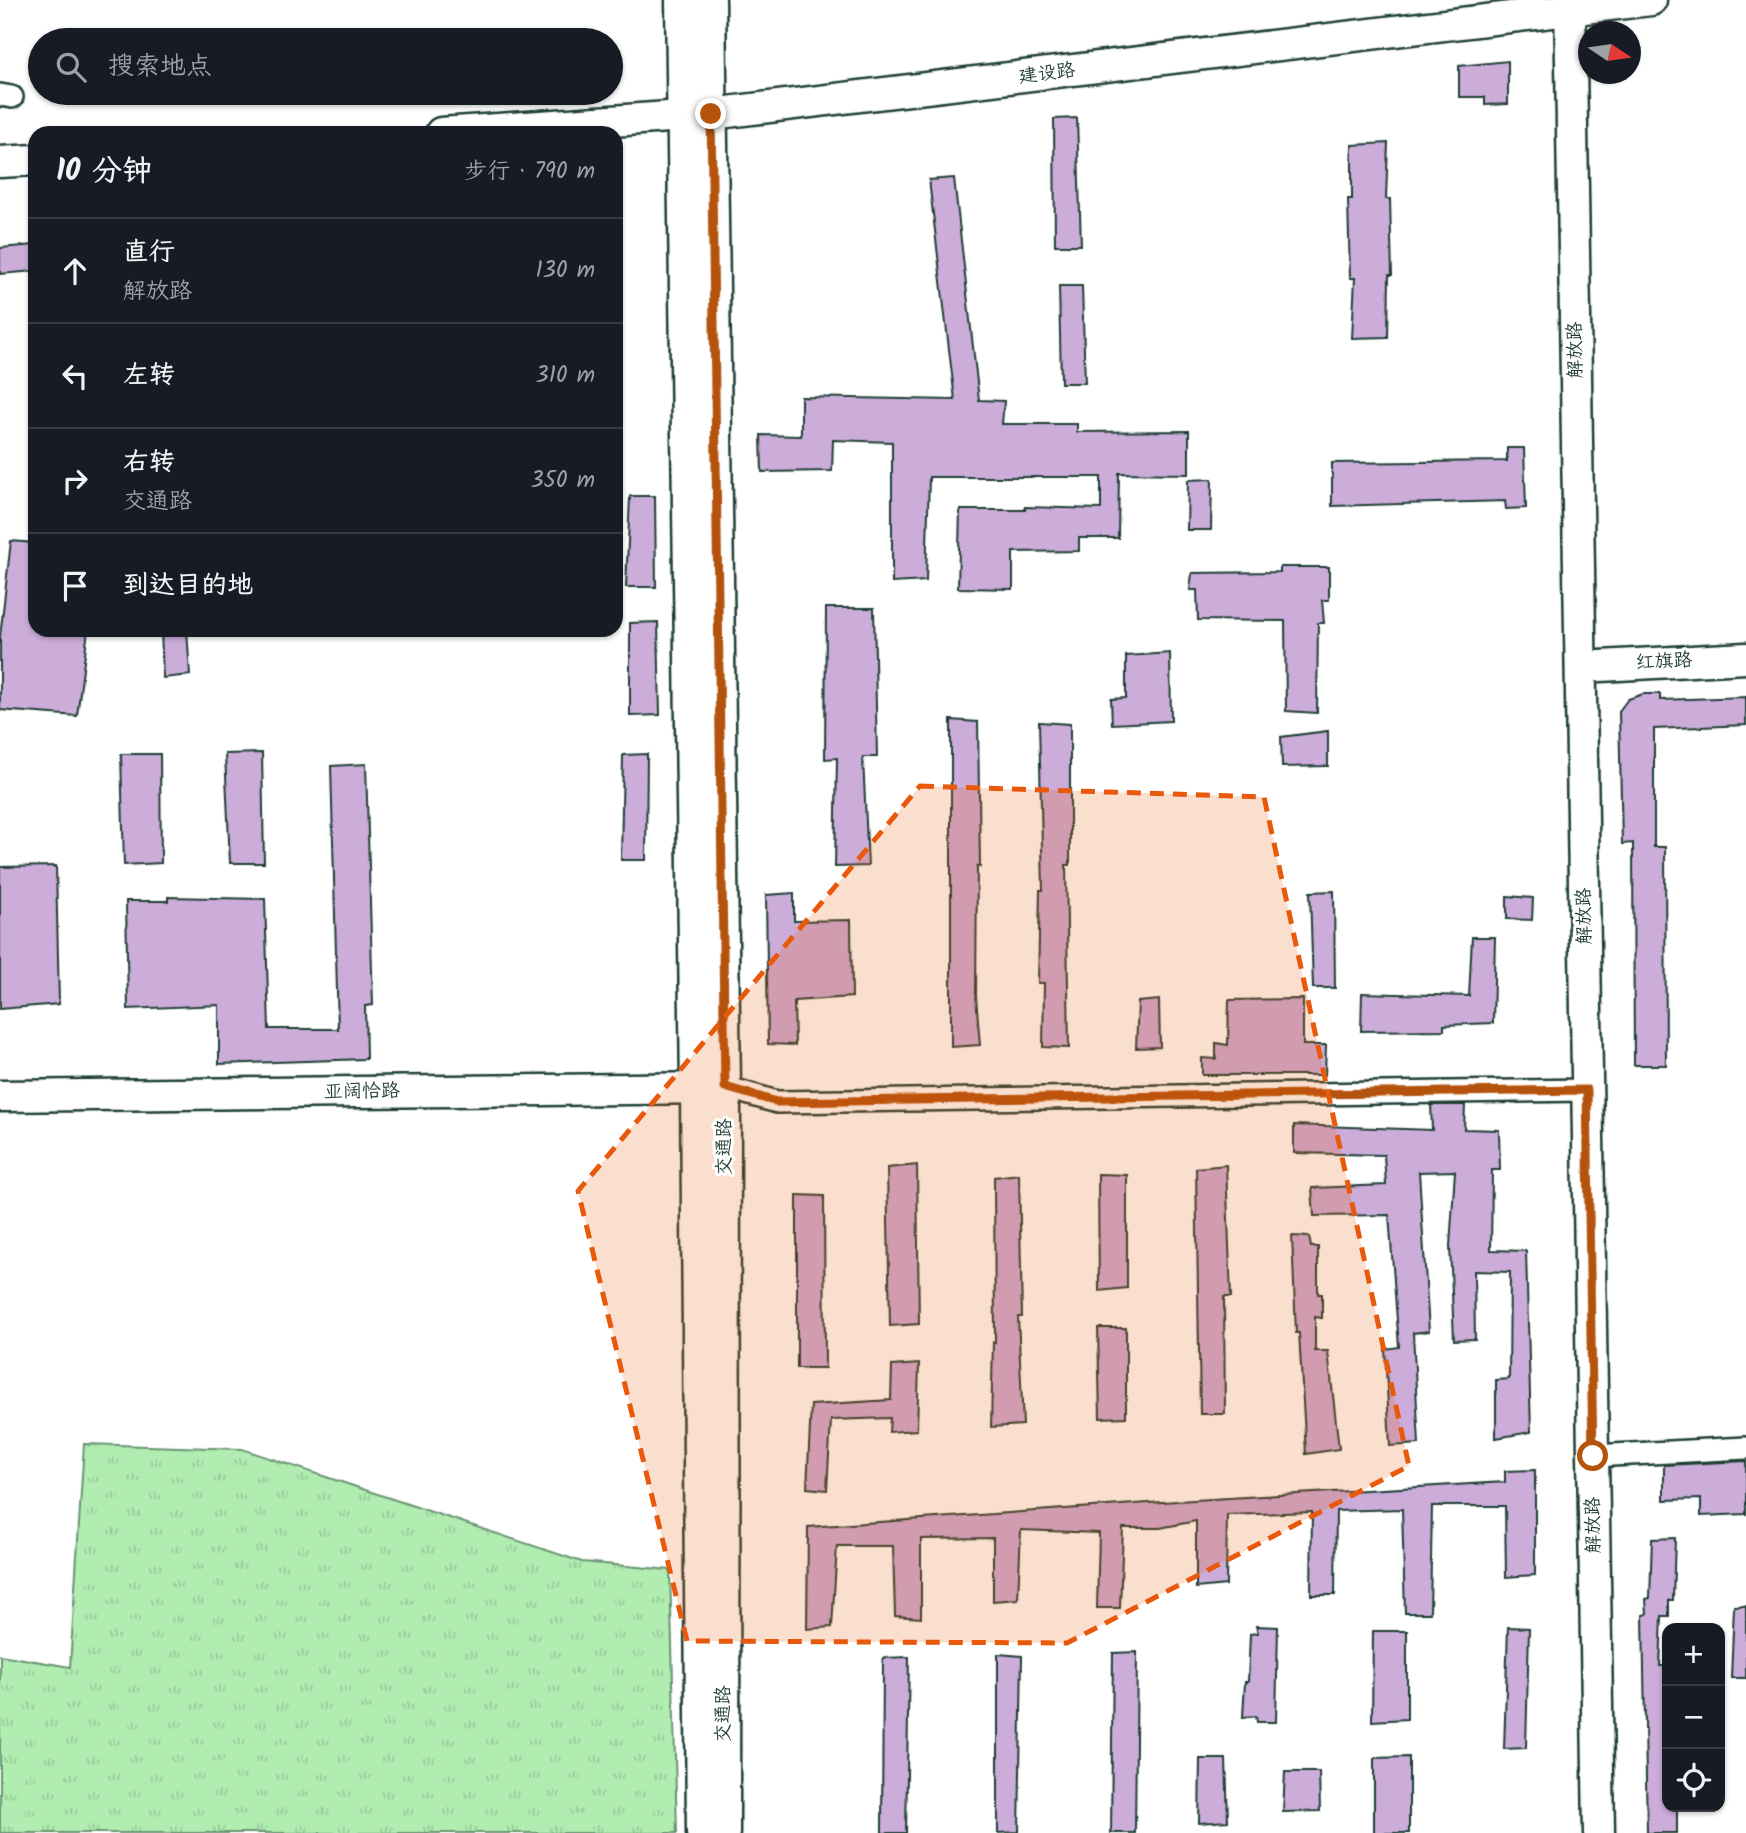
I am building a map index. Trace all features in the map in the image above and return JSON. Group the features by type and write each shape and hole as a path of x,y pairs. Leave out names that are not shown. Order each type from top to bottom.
{"street":[{"path":"681,0 697,115"},
{"name":"交通路","path":"710,0 697,115 710,1088 724,1833"},
{"name":"建设路","path":"541,126 697,115 1570,5 1651,0"},
{"name":"解放路","path":"1570,5 1600,1833"},
{"path":"0,162 28,160"},
{"name":"红旗路","path":"1582,667 1746,658"},
{"path":"702,1833 710,1088 777,1102 1587,1090"},
{"name":"亚阔恰路","path":"0,1096 710,1088"},
{"path":"1593,1456 1746,1448"}],"highlighted area":[{"path":"920,786 1264,797 1409,1466 1067,1643 687,1641 578,1191"}],"green space":[{"path":"84,1444 242,1449 582,1562 670,1570 677,1833 0,1833 0,1655 70,1667"}],"building":[{"path":"1508,61 1508,104 1485,105 1485,97 1459,97 1459,66"},
{"path":"1077,118 1081,245 1055,245 1054,119"},
{"path":"1388,143 1386,199 1390,199 1392,275 1389,275 1388,337 1352,338 1355,278 1350,278 1348,199 1352,199 1352,145"},
{"path":"954,178 979,400 1004,401 1002,424 1077,424 1077,432 1189,431 1189,474 1119,473 1118,538 1079,538 1079,551 1013,552 1013,589 958,588 960,510 1025,510 1025,507 1101,509 1101,477 929,477 926,581 892,583 892,442 833,440 832,471 762,472 761,435 801,436 801,397 955,400 929,180"},
{"path":"28,246 28,272 0,274 0,248"},
{"path":"1059,286 1082,286 1085,383 1061,383"},
{"path":"1507,448 1524,448 1526,508 1506,509 1505,501 1332,506 1332,463 1507,461"},
{"path":"1212,479 1211,530 1187,530 1188,480"},
{"path":"630,496 655,496 656,587 626,587"},
{"path":"11,541 28,542 28,637 87,637 77,716 0,710 0,637"},
{"path":"1280,567 1329,567 1329,600 1322,600 1324,623 1318,623 1317,713 1286,711 1285,621 1198,620 1197,590 1190,590 1192,573 1280,572"},
{"path":"826,608 874,608 877,757 863,757 868,866 835,867 837,758 825,759"},
{"path":"658,622 660,715 630,716 630,623"},
{"path":"161,637 187,637 190,675 163,678"},
{"path":"1170,653 1171,721 1112,724 1111,699 1126,698 1126,656"},
{"path":"1643,694 1660,694 1660,700 1746,697 1746,725 1654,729 1654,847 1665,847 1666,1065 1634,1065 1633,843 1622,844 1619,711 1628,699"},
{"path":"951,720 978,722 980,867 977,866 976,996 980,1045 951,1047"},
{"path":"1039,722 1070,724 1070,865 1066,865 1069,1048 1043,1047 1044,983 1038,983 1040,890 1043,890"},
{"path":"1328,731 1328,766 1282,767 1281,737"},
{"path":"262,753 264,863 230,863 225,754"},
{"path":"121,754 160,754 161,863 124,865"},
{"path":"647,754 646,860 621,860 623,755"},
{"path":"366,764 373,1005 365,1006 366,1059 219,1064 219,1005 128,1009 126,901 168,901 168,897 265,899 269,1029 338,1029 331,766"},
{"path":"56,866 59,1004 0,1009 0,867"},
{"path":"1334,891 1335,988 1313,988 1310,892"},
{"path":"794,893 794,921 851,920 852,997 794,1001 795,1045 768,1044 766,895"},
{"path":"1507,896 1533,898 1532,920 1507,919"},
{"path":"1472,937 1495,937 1493,1023 1444,1025 1444,1030 1361,1031 1362,993 1469,996"},
{"path":"1303,999 1303,1045 1326,1045 1325,1075 1202,1075 1202,1058 1216,1059 1216,1043 1228,1045 1229,1000"},
{"path":"1159,1000 1160,1047 1136,1048 1138,1002"},
{"path":"1431,1105 1465,1105 1464,1129 1499,1130 1500,1170 1492,1170 1491,1250 1526,1251 1531,1432 1496,1438 1496,1380 1509,1379 1510,1272 1474,1271 1475,1339 1454,1340 1450,1246 1455,1171 1419,1172 1429,1331 1413,1333 1419,1444 1390,1446 1385,1349 1399,1347 1389,1215 1314,1216 1312,1188 1386,1185 1384,1155 1294,1153 1294,1125 1432,1130"},
{"path":"917,1165 919,1324 890,1326 887,1168"},
{"path":"1226,1165 1231,1297 1224,1297 1225,1414 1200,1414 1196,1168"},
{"path":"1019,1174 1022,1317 1018,1317 1023,1425 991,1427 995,1342 994,1177"},
{"path":"1098,1174 1127,1175 1127,1288 1099,1291"},
{"path":"797,1195 824,1196 825,1368 797,1368"},
{"path":"1292,1236 1309,1237 1311,1247 1318,1247 1318,1294 1322,1294 1322,1318 1315,1317 1315,1351 1328,1351 1339,1449 1306,1454 1299,1333 1296,1333"},
{"path":"1098,1328 1126,1328 1126,1417 1100,1418"},
{"path":"919,1364 917,1430 889,1432 890,1418 831,1420 827,1490 807,1488 811,1405 891,1400 892,1366"},
{"path":"1746,1461 1746,1514 1701,1516 1701,1499 1664,1500 1664,1465"},
{"path":"1535,1470 1535,1575 1506,1577 1505,1506 1432,1506 1430,1613 1405,1613 1402,1509 1336,1511 1335,1595 1311,1595 1312,1512 1227,1515 1226,1585 1196,1588 1196,1521 1160,1528 1123,1528 1120,1608 1097,1608 1099,1533 1021,1530 1018,1599 993,1601 993,1538 921,1539 921,1618 895,1616 893,1546 837,1546 832,1627 807,1629 808,1527 1177,1501 1505,1482 1505,1471"},
{"path":"1675,1538 1673,1600 1669,1600 1669,1616 1662,1616 1660,1666 1662,1812 1677,1812 1677,1833 1647,1833 1643,1615 1647,1614 1646,1599 1650,1598 1652,1539"},
{"path":"1734,1606 1746,1606 1746,1678 1731,1678"},
{"path":"1256,1626 1278,1627 1276,1722 1257,1722 1256,1716 1243,1717 1250,1634 1258,1633"},
{"path":"1508,1627 1529,1628 1526,1748 1504,1749"},
{"path":"1373,1631 1407,1631 1407,1719 1372,1721"},
{"path":"1137,1652 1135,1833 1111,1833 1113,1653"},
{"path":"998,1654 1022,1656 1019,1832 998,1833"},
{"path":"909,1657 906,1833 882,1833 883,1658"},
{"path":"1409,1757 1409,1833 1374,1833 1374,1758"},
{"path":"1200,1759 1226,1759 1228,1821 1199,1823"},
{"path":"1285,1772 1319,1772 1320,1811 1283,1812"}],"route":[{"path":"711,114 725,1087 777,1102 1587,1090 1593,1456"}]}
